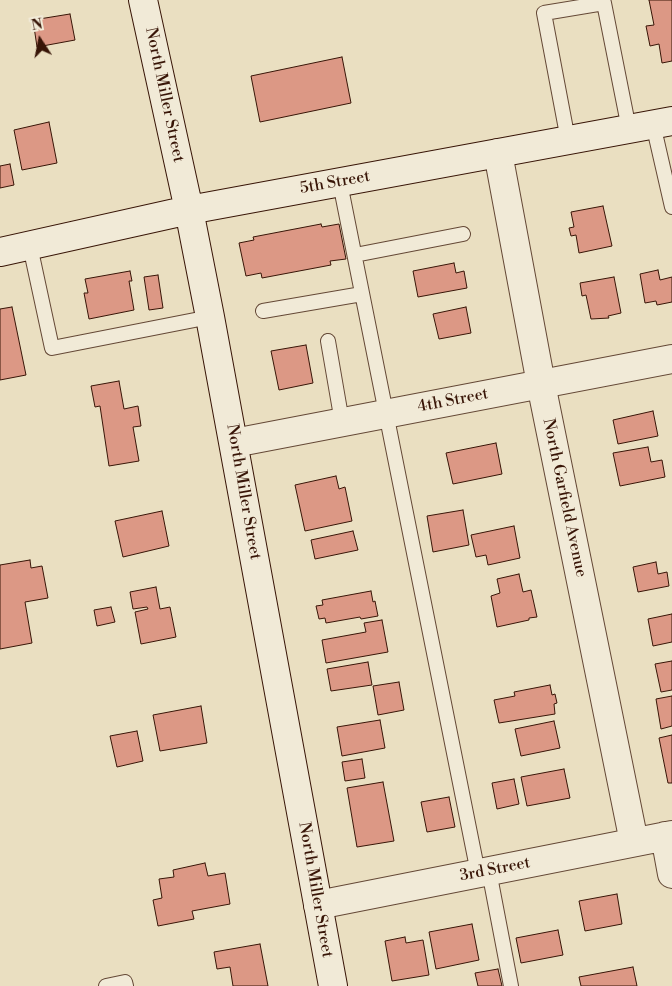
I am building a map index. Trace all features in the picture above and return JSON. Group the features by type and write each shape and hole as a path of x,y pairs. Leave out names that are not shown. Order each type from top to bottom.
{"main road":[{"name":"North Miller Street","path":"143,0 189,210 210,317 333,986"},
{"name":"5th Street","path":"0,252 189,210 652,125"},
{"name":"North Garfield Avenue","path":"498,153 541,384 634,842"},
{"name":"4th Street","path":"234,443 672,359"},
{"name":"3rd Street","path":"318,905 668,836"},
{"path":"668,836 672,874"}],"lane":[{"path":"568,140 544,13 604,3 652,125 672,207"},
{"path":"340,182 386,414 483,872 511,986"},
{"path":"355,255 463,234"},
{"path":"30,246 52,348 210,317"},
{"path":"263,312 362,294"},
{"path":"328,341 342,422"},
{"path":"106,986 125,982 126,986"}],"building":[{"path":"649,0 672,0 672,61 662,63 659,44 650,46 646,26 654,25"},
{"path":"70,14 75,40 37,47 33,20"},
{"path":"342,57 351,103 260,122 251,76"},
{"path":"49,122 57,163 22,170 14,130"},
{"path":"10,164 14,185 0,188 0,166"},
{"path":"603,206 612,246 579,253 576,235 571,236 569,228 574,227 571,212"},
{"path":"321,224 322,227 339,224 346,259 330,261 331,265 262,278 261,273 246,276 239,243 254,240 253,237"},
{"path":"454,263 456,273 464,271 467,288 418,297 413,271"},
{"path":"658,270 660,280 672,277 672,302 657,305 656,301 645,303 640,274"},
{"path":"130,271 132,281 129,281 134,310 89,319 84,293 88,293 85,279"},
{"path":"158,275 163,308 149,310 144,277"},
{"path":"614,277 621,313 608,316 609,318 591,319 586,295 582,296 580,283"},
{"path":"12,307 26,375 0,380 0,309"},
{"path":"466,307 471,333 439,339 433,314"},
{"path":"306,345 313,383 279,390 271,351"},
{"path":"119,381 124,409 138,406 141,426 133,427 139,461 109,466 100,406 95,407 91,386"},
{"path":"653,411 658,436 618,444 613,420"},
{"path":"496,443 502,474 453,484 446,453"},
{"path":"648,447 651,462 662,460 665,477 620,486 613,453"},
{"path":"336,476 339,489 345,487 352,521 305,531 295,485"},
{"path":"463,510 469,545 433,552 427,516"},
{"path":"162,511 169,546 123,557 115,521"},
{"path":"514,526 520,558 488,565 486,555 476,557 471,535"},
{"path":"353,531 358,550 315,559 311,540"},
{"path":"30,560 31,568 42,566 48,598 25,602 32,643 0,649 0,565"},
{"path":"656,562 658,574 667,572 669,586 638,592 633,567"},
{"path":"519,574 523,592 531,590 537,617 497,627 491,596 500,593 497,579"},
{"path":"156,587 160,609 170,607 176,637 141,644 135,612 148,609 147,607 133,609 130,592"},
{"path":"371,591 378,616 326,623 325,618 319,619 316,606 323,605 322,600"},
{"path":"111,607 115,622 97,626 94,610"},
{"path":"672,614 672,642 653,646 648,619"},
{"path":"382,620 388,652 326,663 322,640 366,632 364,623"},
{"path":"672,661 672,690 661,692 655,664"},
{"path":"368,662 372,685 331,691 327,669"},
{"path":"399,682 404,710 378,715 373,686"},
{"path":"550,685 552,695 555,694 557,703 554,704 555,714 499,723 494,700 515,696 514,692"},
{"path":"672,696 672,726 661,729 656,699"},
{"path":"201,706 207,743 160,751 153,715"},
{"path":"380,720 385,748 342,756 337,727"},
{"path":"554,721 560,748 521,756 515,729"},
{"path":"137,731 143,761 117,767 110,736"},
{"path":"672,735 672,783 668,783 659,738"},
{"path":"362,759 365,778 345,781 342,762"},
{"path":"564,769 570,798 527,806 521,777"},
{"path":"514,779 519,804 497,809 492,783"},
{"path":"383,782 394,841 357,847 347,788"},
{"path":"449,797 455,827 427,832 421,802"},
{"path":"205,863 208,876 225,873 230,904 192,911 194,919 158,926 153,900 162,898 159,879 174,877 173,870"},
{"path":"617,894 622,924 585,931 579,901"},
{"path":"472,924 479,960 436,969 429,932"},
{"path":"558,930 563,955 521,963 516,938"},
{"path":"405,937 406,943 423,940 429,975 392,981 385,941"},
{"path":"260,944 268,986 233,986 230,967 217,969 214,952"},
{"path":"633,967 637,986 581,986 579,977"},
{"path":"498,969 502,986 478,986 475,973"}]}
